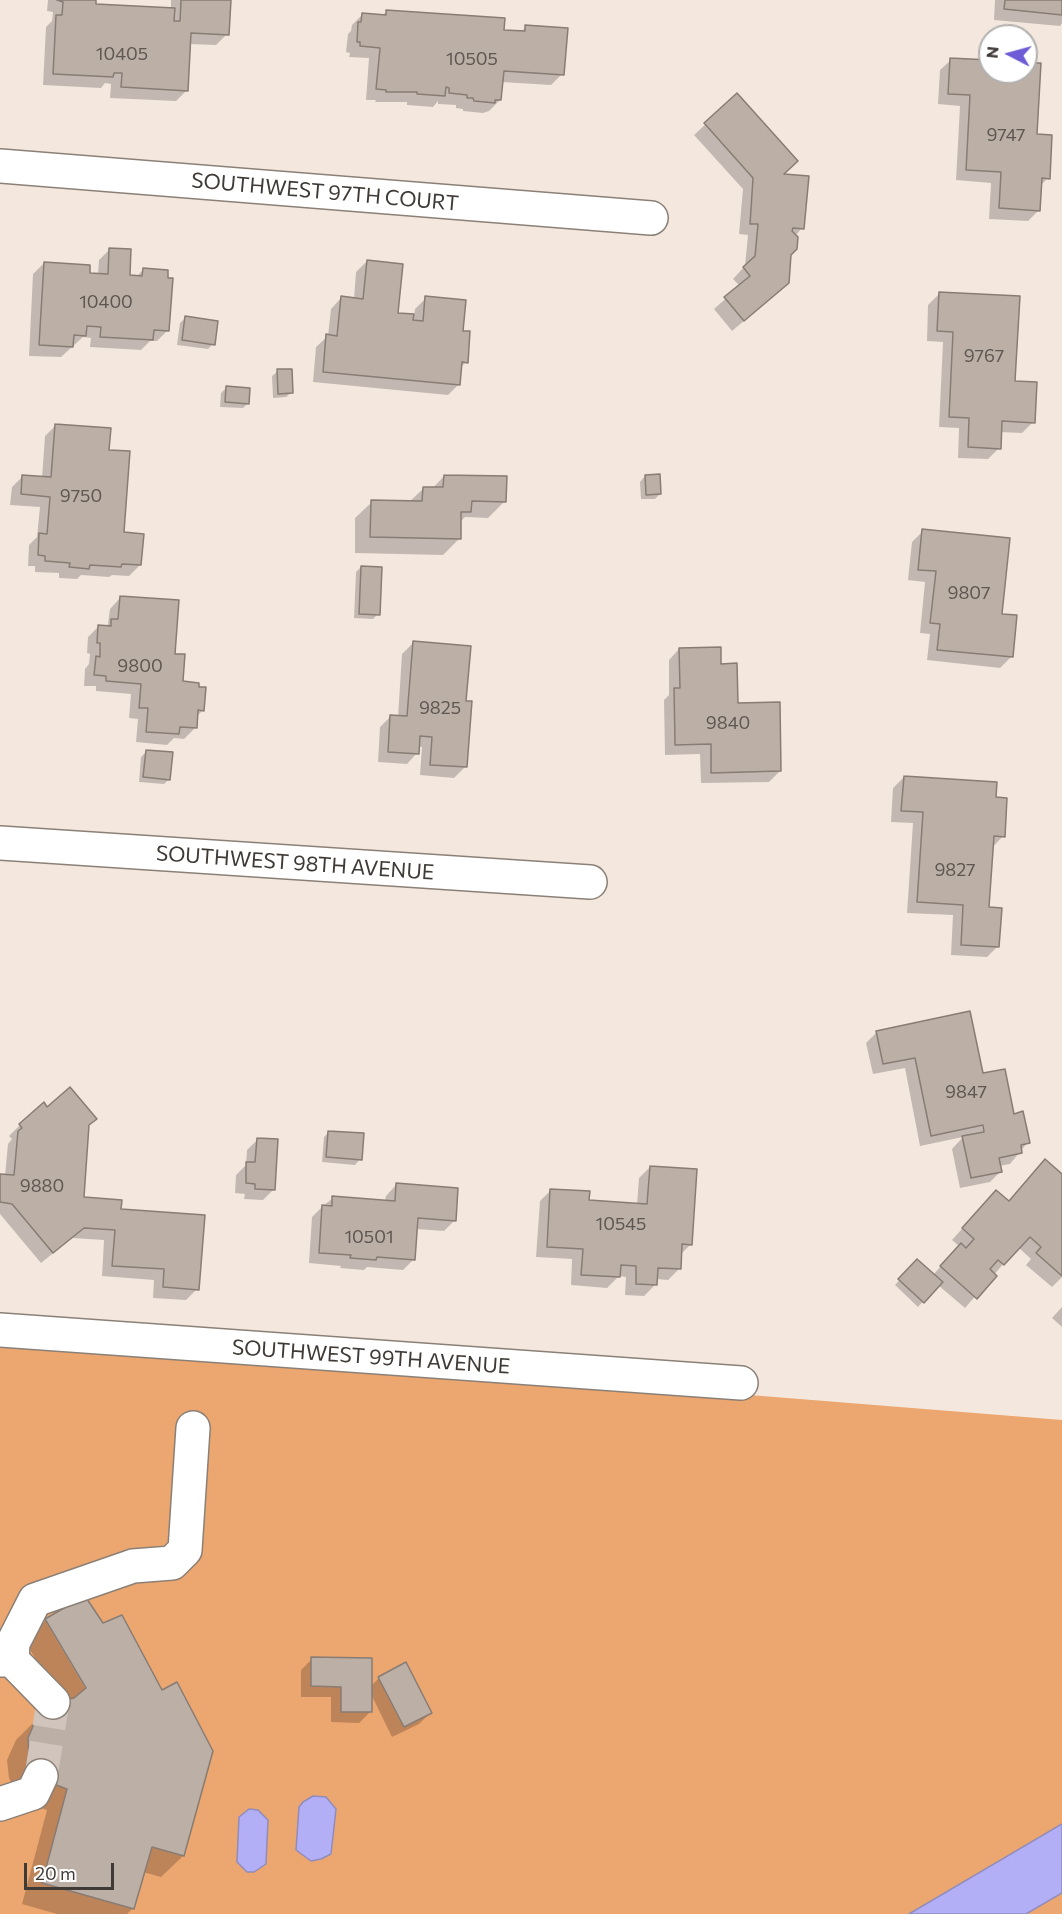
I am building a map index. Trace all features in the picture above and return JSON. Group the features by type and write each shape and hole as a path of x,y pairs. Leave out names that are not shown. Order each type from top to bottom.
{"street":[{"name":"SOUTHWEST 97TH COURT","path":"0,166 651,218"},
{"name":"SOUTHWEST 98TH AVENUE","path":"0,843 590,882"},
{"name":"SOUTHWEST 99TH AVENUE","path":"0,1330 741,1383"},
{"path":"53,1702 6,1660 13,1643 36,1600 133,1566 172,1563 184,1550 193,1428"},
{"path":"0,1804 33,1793 41,1776"}],"shaded area":[{"path":"0,1335 1062,1420 1062,1914 0,1914"},
{"path":"313,1796 326,1797 336,1809 331,1854 311,1861 296,1850 299,1807"},
{"path":"249,1809 258,1810 268,1820 266,1864 254,1872 247,1872 237,1862 239,1817"},
{"path":"1062,1824 1062,1893 1026,1914 909,1914"}],"building":[{"path":"57,0 96,0 96,4 175,8 174,21 180,21 181,0 231,0 229,35 191,33 188,91 121,87 122,73 114,73 113,77 53,74 56,15 62,15 63,2"},
{"path":"1005,0 1062,0 1062,15 1004,9"},
{"path":"386,10 505,18 504,30 525,31 525,25 568,28 564,75 504,71 501,100 495,100 495,103 474,101 473,98 467,98 467,95 449,93 449,88 446,87 445,96 417,94 417,92 386,92 386,90 376,89 380,48 360,46 360,42 357,42 358,22 361,22 362,13 386,15"},
{"path":"950,58 978,59 978,84 1038,84 1038,63 1041,63 1037,134 1052,135 1050,179 1042,178 1040,211 999,208 1001,172 966,170 970,95 948,94"},
{"path":"737,93 798,161 784,174 809,176 804,229 793,228 792,231 798,237 797,249 791,255 789,283 744,321 724,297 750,276 743,267 755,256 758,224 750,224 753,178 704,123"},
{"path":"109,248 131,249 130,275 142,276 143,268 168,270 168,278 173,278 169,331 154,330 153,340 100,337 101,327 87,326 86,336 74,335 73,347 39,345 44,262 90,265 90,273 108,274"},
{"path":"367,260 403,264 398,313 414,314 413,320 423,321 425,296 466,300 463,331 470,331 468,363 462,362 460,385 323,372 326,334 337,336 341,296 363,299"},
{"path":"939,292 1020,296 1015,381 1037,382 1035,423 1002,421 1001,449 968,447 969,418 949,417 953,332 937,331"},
{"path":"185,316 218,321 215,345 182,340"},
{"path":"277,369 292,369 293,393 278,394"},
{"path":"226,386 250,388 249,404 225,402"},
{"path":"55,424 111,428 109,450 130,451 124,532 144,534 141,565 122,564 121,567 90,565 89,569 69,567 70,563 45,561 45,556 38,555 39,533 47,534 50,497 21,494 22,475 51,477"},
{"path":"660,474 661,494 646,495 645,475"},
{"path":"444,475 507,476 506,502 472,501 471,512 461,512 461,539 370,537 371,500 422,501 423,487 443,487"},
{"path":"922,529 1010,538 1002,614 1017,615 1013,657 937,650 940,624 930,623 936,571 918,570"},
{"path":"361,566 382,567 380,615 359,614"},
{"path":"120,596 179,600 175,654 185,654 183,681 199,683 199,687 206,687 204,711 198,710 197,728 180,727 179,734 146,732 148,708 139,708 141,684 106,681 106,676 94,675 96,656 100,657 100,643 97,643 98,625 111,626 111,619 118,619"},
{"path":"413,641 471,646 466,701 472,701 467,767 430,765 432,737 420,736 419,754 388,752 390,715 407,716"},
{"path":"721,647 721,664 737,663 738,703 780,702 781,771 711,773 711,744 675,745 674,688 680,688 679,648"},
{"path":"146,750 173,752 170,780 143,777"},
{"path":"904,776 997,782 996,797 1007,798 1005,837 994,836 989,907 1002,908 999,947 961,945 963,905 917,902 923,812 901,811"},
{"path":"970,1011 983,1073 1005,1069 1014,1114 1023,1111 1030,1143 1021,1145 1022,1153 999,1158 1002,1172 971,1178 962,1136 984,1132 983,1125 931,1136 915,1058 883,1064 876,1031"},
{"path":"70,1087 97,1119 89,1125 84,1197 122,1200 121,1209 205,1215 199,1290 163,1287 164,1269 112,1266 115,1230 84,1228 53,1253 12,1204 0,1202 0,1174 14,1175 18,1131 22,1128 19,1124 44,1102 47,1107"},
{"path":"328,1131 364,1133 362,1160 326,1157"},
{"path":"257,1138 278,1139 275,1190 255,1189 255,1184 246,1183 246,1162 255,1162"},
{"path":"1045,1159 1062,1174 1062,1276 1036,1253 1041,1247 1030,1237 1004,1265 998,1260 990,1269 997,1276 977,1299 940,1266 961,1243 966,1248 974,1239 962,1228 996,1190 1009,1201"},
{"path":"650,1166 697,1169 692,1245 682,1244 681,1269 658,1268 657,1285 636,1284 636,1266 621,1265 620,1277 581,1275 583,1249 547,1247 550,1189 590,1191 589,1200 647,1204"},
{"path":"396,1183 458,1188 456,1221 418,1218 415,1260 377,1257 376,1260 350,1258 351,1255 319,1253 322,1205 332,1206 332,1196 395,1201"},
{"path":"917,1259 943,1282 924,1303 898,1279"},
{"path":"85,1596 103,1623 122,1615 162,1690 177,1682 213,1751 184,1856 152,1847 134,1909 42,1883 67,1789 51,1783 37,1772 29,1756 28,1738 37,1717 53,1702 74,1698 86,1688 45,1619"},
{"path":"311,1657 372,1658 372,1712 341,1712 341,1687 311,1686"},
{"path":"406,1662 432,1713 404,1727 378,1677"}],"tunnel":[{"path":"41,1776 53,1702"}]}
